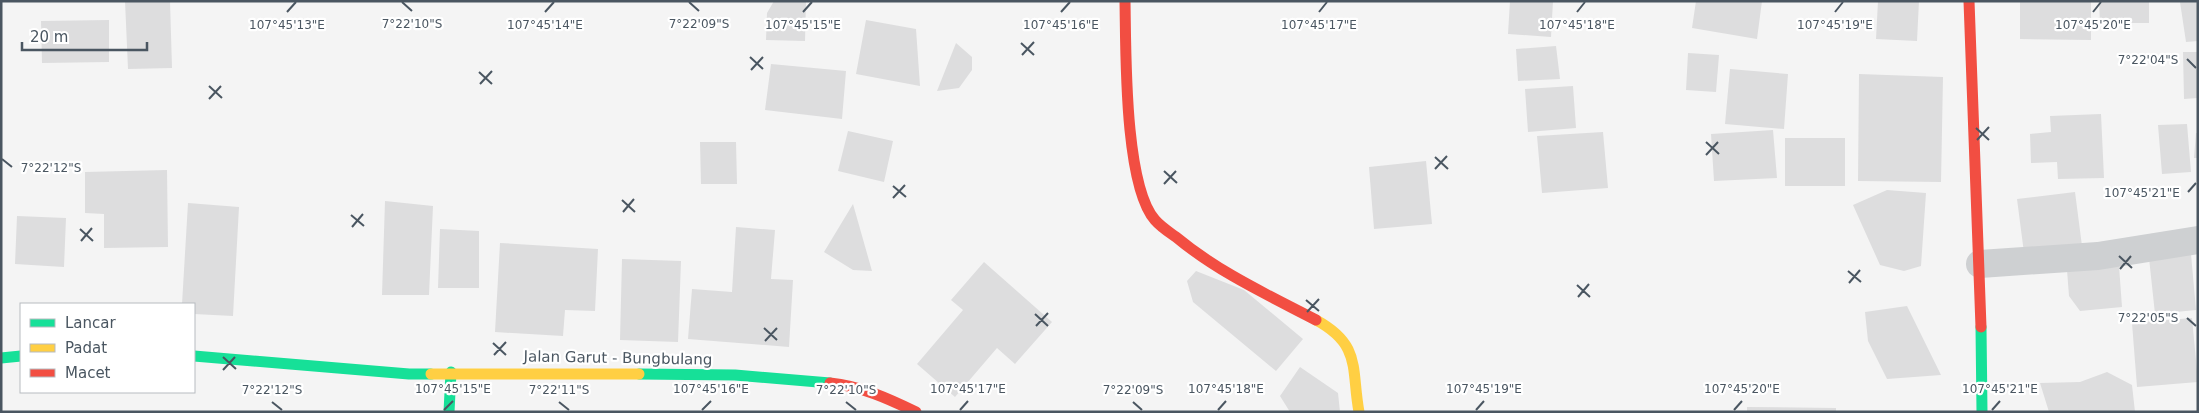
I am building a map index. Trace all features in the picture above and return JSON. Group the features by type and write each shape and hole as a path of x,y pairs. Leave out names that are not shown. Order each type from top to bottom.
{"street":[{"path":"1125,1 1127,103 1137,174 1144,202 1155,220 1220,270 1332,329 1343,340 1351,354 1355,370 1359,412"},
{"path":"1969,1 1980,264 1982,412"},
{"path":"1980,264 2098,256 2198,240"},
{"path":"1,358 20,356"},
{"name":"Jalan Garut - Bungbulang","path":"195,356 409,374 450,372 735,375 847,386 887,398 916,412"},
{"path":"449,412 450,372"}],"building":[{"path":"125,1 170,1 172,68 128,69"},
{"path":"774,1 806,2 805,41 766,40 767,13"},
{"path":"1510,1 1553,1 1551,37 1508,34"},
{"path":"1696,1 1762,1 1757,39 1692,28"},
{"path":"1878,1 1919,1 1917,41 1876,39"},
{"path":"2020,1 2091,1 2091,40 2020,39"},
{"path":"2099,1 2149,1 2149,23 2100,23"},
{"path":"2198,1 2198,41 2186,42 2180,2"},
{"path":"109,20 109,62 42,63 41,21"},
{"path":"866,20 916,29 920,86 856,74"},
{"path":"956,43 972,57 972,70 959,88 937,91"},
{"path":"1556,46 1560,79 1518,81 1516,49"},
{"path":"2183,52 2198,52 2198,98 2184,99"},
{"path":"1688,53 1719,55 1716,92 1686,90"},
{"path":"771,64 846,71 842,119 765,110"},
{"path":"1730,69 1788,74 1784,129 1725,124"},
{"path":"1859,74 1943,77 1941,182 1858,181"},
{"path":"1573,86 1576,128 1528,132 1525,89"},
{"path":"2101,114 2104,178 2058,179 2057,162 2031,163 2030,134 2051,132 2050,116"},
{"path":"2187,124 2191,172 2162,174 2158,125"},
{"path":"1773,130 1777,178 1714,181 1711,134"},
{"path":"848,131 893,141 884,182 838,171"},
{"path":"1603,132 1608,188 1542,193 1537,136"},
{"path":"2196,133 2198,133 2198,158 2194,158"},
{"path":"1785,138 1845,138 1845,186 1785,186"},
{"path":"700,142 736,142 737,184 701,184"},
{"path":"1426,161 1432,224 1374,229 1369,167"},
{"path":"167,170 168,247 104,248 104,214 85,213 85,172"},
{"path":"1887,190 1926,193 1921,266 1904,271 1880,265 1853,205"},
{"path":"2075,192 2082,246 2024,253 2017,199"},
{"path":"385,201 433,206 429,295 382,295"},
{"path":"188,203 239,207 233,316 195,314 195,303 182,303"},
{"path":"853,204 872,271 853,270 824,252"},
{"path":"17,216 66,218 64,267 15,264"},
{"path":"736,227 775,230 771,279 793,280 789,347 688,339 692,289 732,292"},
{"path":"440,229 479,231 479,288 438,288"},
{"path":"500,243 598,249 595,311 565,310 563,336 495,332"},
{"path":"2191,254 2196,310 2155,314 2149,258"},
{"path":"622,259 681,261 678,342 620,340"},
{"path":"984,262 1052,322 1015,364 997,348 955,397 917,364 963,310 951,300"},
{"path":"2119,266 2122,307 2080,311 2069,296 2067,270"},
{"path":"1196,271 1244,290 1303,339 1276,371 1193,302 1187,281"},
{"path":"1907,306 1941,375 1887,379 1868,341 1865,312"},
{"path":"2192,318 2198,382 2137,387 2132,323"},
{"path":"1300,367 1338,393 1340,412 1290,412 1280,396"},
{"path":"2107,372 2132,385 2135,412 2049,412 2040,383 2080,382"},
{"path":"1747,407 1836,408 1836,412 1747,412"}],"traffic: fast":[{"path":"1981,327 1982,412"},
{"path":"1,358 20,356"},
{"path":"195,356 409,374 431,374"},
{"path":"449,412 451,372"},
{"path":"639,374 735,375 830,383"}],"traffic: slow":[{"path":"1316,320 1331,329 1348,349 1352,359 1359,412"},
{"path":"431,374 639,374"}],"traffic: jam":[{"path":"1125,1 1127,83 1132,148 1137,178 1145,203 1155,220 1192,250 1226,272 1316,320"},
{"path":"1969,1 1981,327"},
{"path":"830,383 864,390 916,412"}]}
